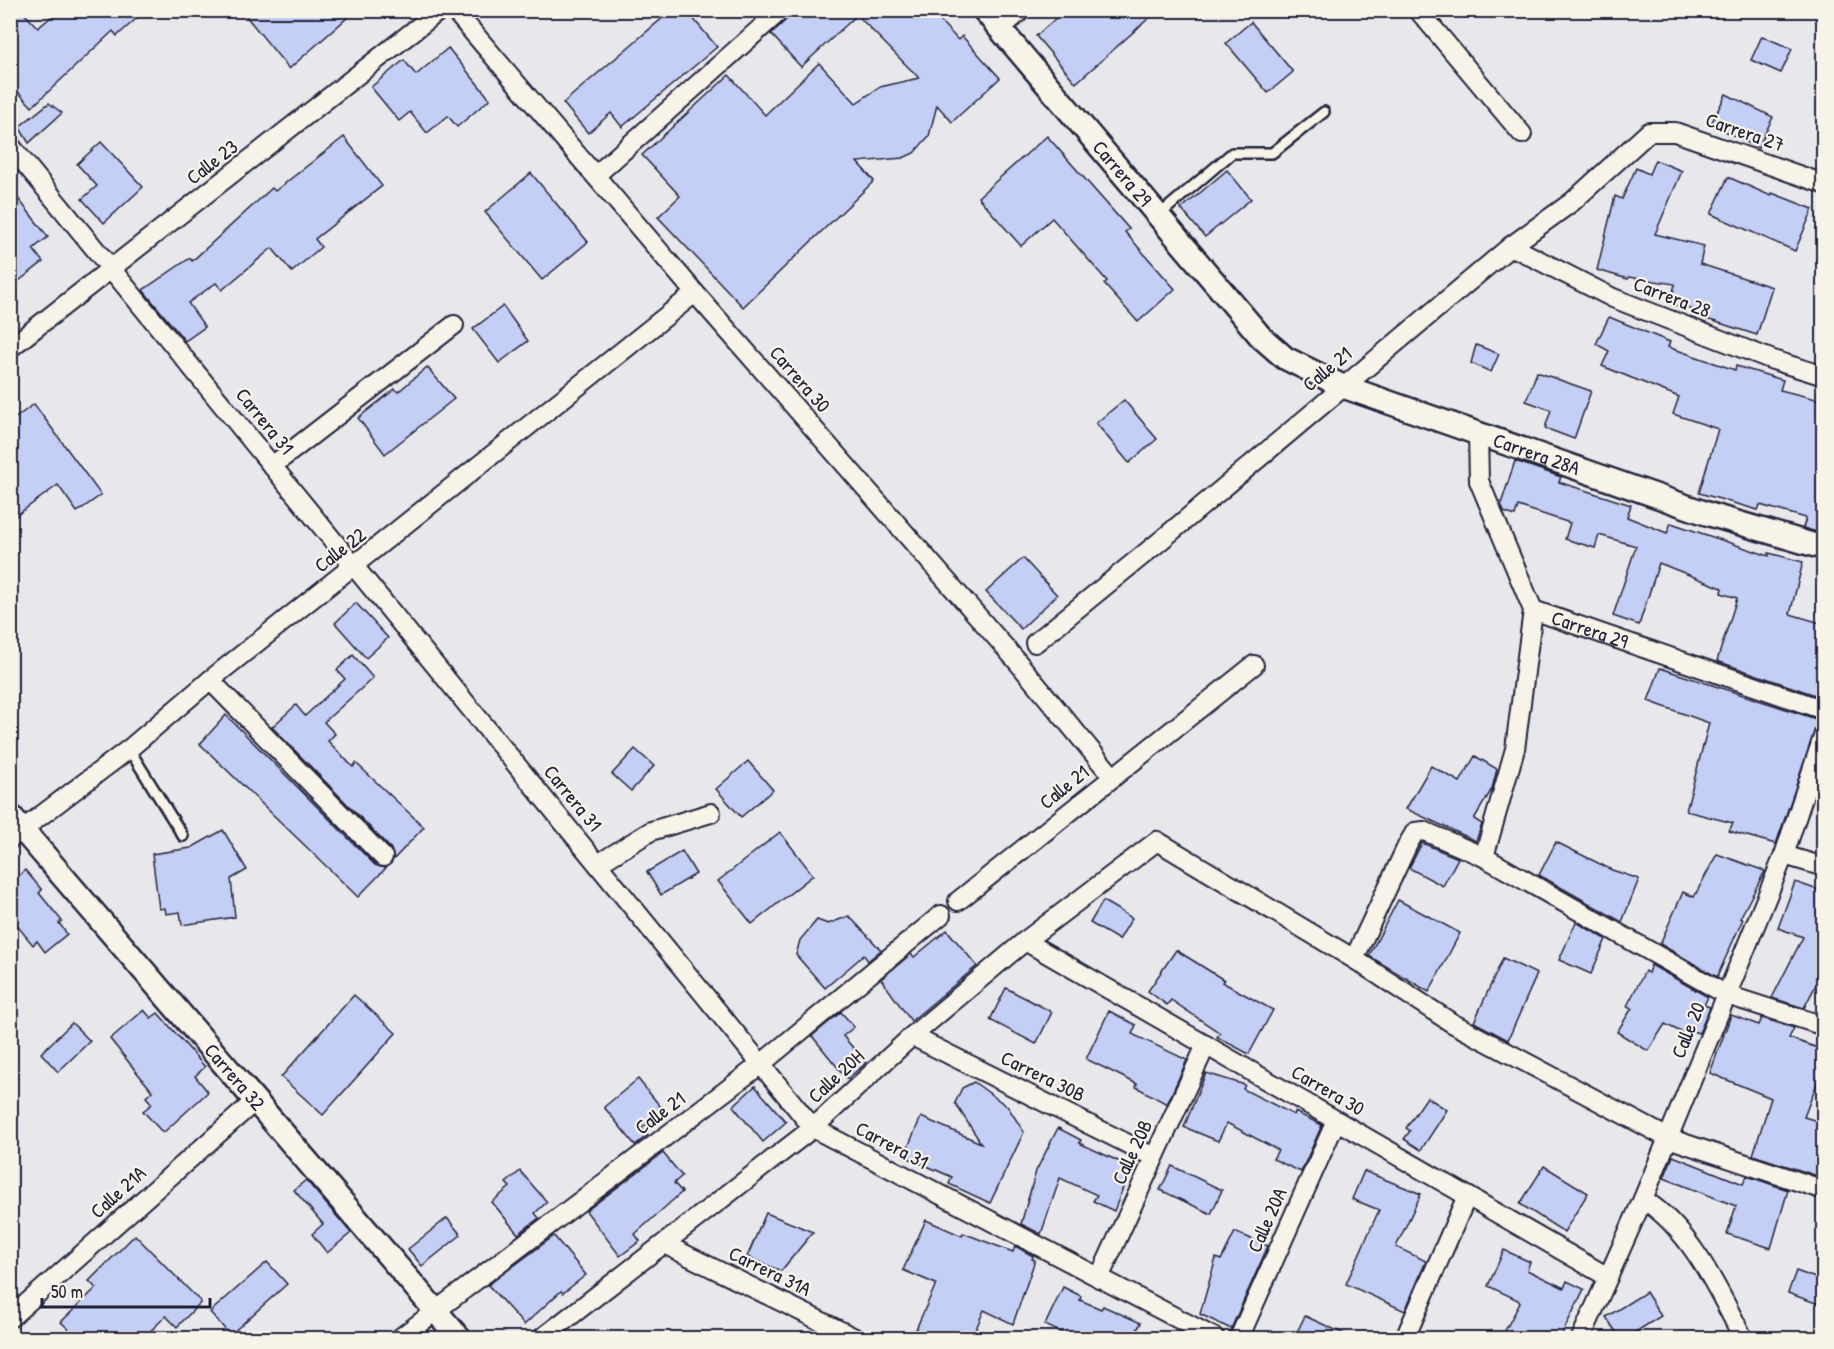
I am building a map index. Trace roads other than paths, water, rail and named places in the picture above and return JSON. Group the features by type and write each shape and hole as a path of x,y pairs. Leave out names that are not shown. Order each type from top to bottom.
{"street":[{"name":"Calle 23","path":"10,348 113,270 441,10"},
{"name":"Carrera 30","path":"454,10 695,293 1016,660 1113,777"},
{"path":"596,175 781,10"},
{"name":"Carrera 29","path":"984,10 1262,337"},
{"path":"1000,29 1022,10"},
{"path":"1418,10 1522,134"},
{"name":"Carrera 27","path":"1649,132 1675,132 1824,184"},
{"name":"Calle 21","path":"1035,643 1159,542 1511,246 1572,202 1649,132"},
{"name":"Carrera 31","path":"10,145 813,1128 1215,1338"},
{"name":"Carrera 28","path":"1511,246 1613,298 1773,360 1824,376"},
{"name":"Calle 22","path":"15,828 129,749 210,680 355,567 695,293"},
{"path":"272,466 454,325"},
{"name":"Carrera 28A","path":"1262,337 1285,358 1342,386 1708,514 1824,548"},
{"name":"Carrera 29","path":"1478,433 1479,482 1533,610 1824,710"},
{"path":"1484,857 1515,748 1533,610"},
{"name":"Calle 21","path":"958,901 1254,664"},
{"path":"210,680 383,857"},
{"name":"Calle 20","path":"1584,1336 1643,1199 1784,855 1824,734"},
{"path":"598,864 651,831 711,813"},
{"name":"Carrera 32","path":"15,828 459,1338"},
{"path":"1824,1026 1727,995 1484,857 1424,831 1415,832 1354,959 1452,1023 1668,1138 1824,1190"},
{"name":"Calle 20H","path":"542,1338 813,1128 912,1036 1025,941 1157,841 1354,959"},
{"path":"1784,855 1824,867"},
{"name":"Calle 21","path":"400,1338 761,1064 941,915"},
{"name":"Carrera 30","path":"1025,941 1608,1278"},
{"name":"Carrera 30B","path":"912,1036 1154,1157"},
{"name":"Calle 20B","path":"1099,1278 1206,1046"},
{"name":"Calle 21A","path":"10,1318 255,1101"},
{"name":"Calle 20A","path":"1239,1338 1336,1120"},
{"path":"1405,1338 1467,1196"},
{"path":"1643,1199 1655,1207 1689,1245 1708,1272 1743,1338"},
{"name":"Carrera 31A","path":"664,1244 855,1338"}],"lane":[{"path":"1158,216 1232,153 1272,153 1324,112"},
{"path":"129,749 183,836"}]}
